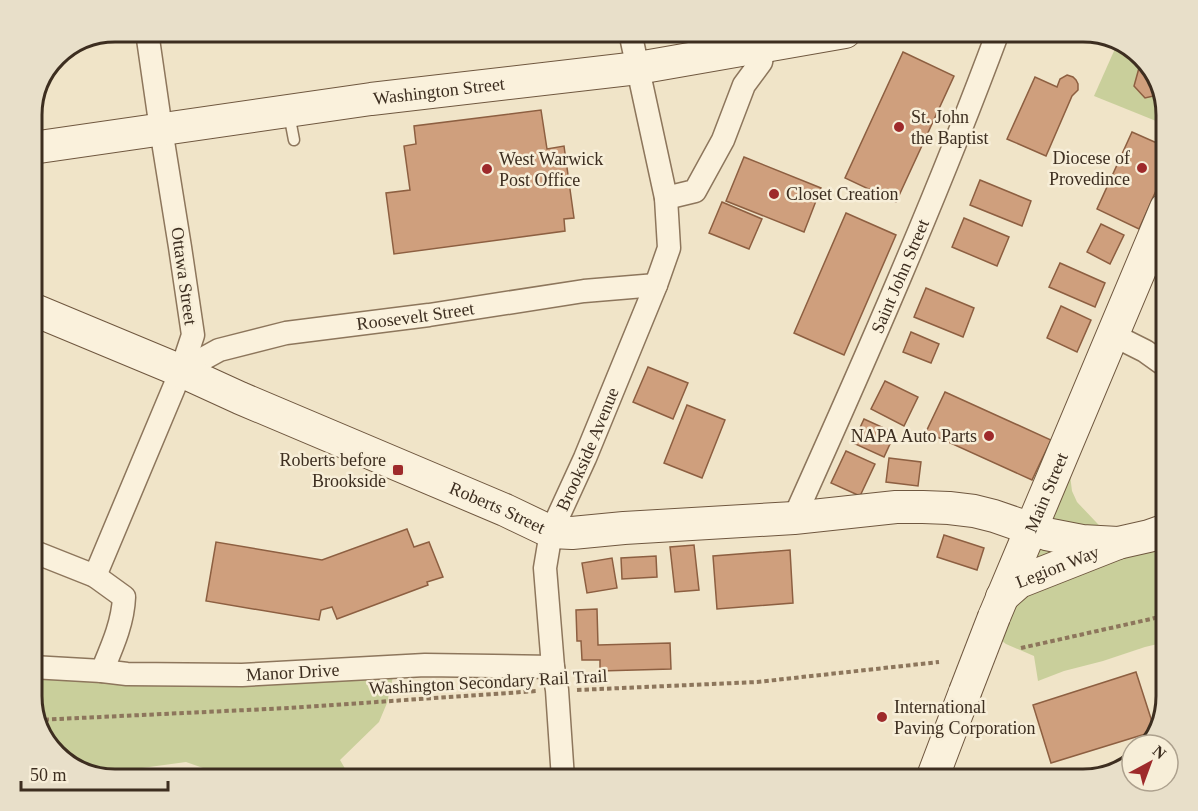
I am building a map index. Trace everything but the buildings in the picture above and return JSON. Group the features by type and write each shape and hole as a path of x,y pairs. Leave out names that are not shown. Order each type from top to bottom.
{"main road":[{"name":"Washington Street","path":"42,147 160,129 291,125 371,99 638,68 783,42"},
{"name":"Main Street","path":"937,769 998,607 1156,234"},
{"name":"Roberts Street","path":"42,313 484,501 551,532 572,533 794,518 896,507 974,511 1031,529"},
{"name":"Legion Way","path":"1031,529 1082,541 1118,543"},
{"name":"Legion Way","path":"998,607 1019,582 1118,543 1156,534"}],"street":[{"name":"Ottawa Street","path":"95,576 181,372 193,335 148,42"},
{"name":"Brookside Avenue","path":"561,769 557,690 544,568 551,532 585,458 669,248 666,198 632,42"},
{"name":"Saint John Street","path":"794,518 957,141 994,42"},
{"path":"666,198 694,191 723,140 744,85 761,62 764,45"},
{"name":"Roosevelt Street","path":"181,372 219,350 286,333 429,315 584,291 656,285"},
{"path":"1113,335 1156,358"},
{"path":"42,555 95,576 124,597 121,621 102,671"},
{"name":"Manor Drive","path":"42,668 127,674 242,675 425,665 553,667"}],"path":[{"path":"1022,648 1156,618"},
{"name":"Washington Secondary Rail Trail","path":"46,720 289,708 557,690 757,682 939,662"}],"green space":[{"path":"1115,49 1131,60 1144,74 1154,96 1156,121 1094,96"},
{"path":"1067,451 1072,491 1077,502 1114,541 1156,531 1156,644 1064,671 1038,681 1034,656 1006,644 991,632"},
{"path":"42,668 395,668 387,703 379,722 340,760 345,769 206,769 186,762 135,769 115,769 96,767 74,757 57,741 46,720 42,701"}],"place":[{"name":"St. John the Baptist","path":"899,127"},
{"name":"Diocese of Provedince","path":"1142,168"},
{"name":"West Warwick Post Office","path":"487,169"},
{"name":"Closet Creation","path":"774,194"},
{"name":"NAPA Auto Parts","path":"989,436"},
{"name":"Roberts before Brookside","path":"398,470"},
{"name":"International Paving Corporation","path":"882,717"}]}
